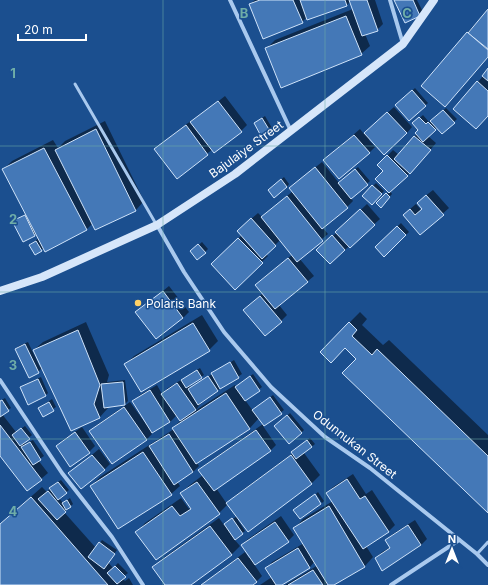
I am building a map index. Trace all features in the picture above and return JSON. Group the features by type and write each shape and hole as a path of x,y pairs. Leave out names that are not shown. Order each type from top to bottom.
{"street":[{"path":"230,0 291,131"},
{"path":"390,0 404,44"},
{"name":"Bajulaiye Street","path":"0,291 42,277 157,225 235,174 404,44 434,0"},
{"name":"Odunnukan Street","path":"157,225 184,272 224,332 271,387 325,437 370,468 477,554 488,565"},
{"path":"0,380 62,473 112,537 143,585"},
{"path":"391,585 459,540"}],"lane":[{"path":"75,84 157,225"},
{"path":"477,554 488,542"}],"building":[{"path":"260,0 293,0 303,23 263,39 249,4"},
{"path":"300,0 345,0 347,6 307,20"},
{"path":"349,0 367,0 378,31 362,36"},
{"path":"394,0 413,0 420,16 405,23"},
{"path":"488,9 488,49 468,33"},
{"path":"346,16 362,55 281,88 265,48"},
{"path":"467,32 488,50 488,57 445,107 421,86"},
{"path":"488,68 488,81 482,76"},
{"path":"477,81 488,91 488,116 476,129 453,109"},
{"path":"412,90 426,106 409,121 395,105"},
{"path":"218,101 242,132 214,153 190,122"},
{"path":"443,110 455,123 442,134 430,121"},
{"path":"387,112 407,133 384,155 364,133"},
{"path":"419,117 426,124 428,122 436,130 423,142 415,133 418,130 412,123"},
{"path":"262,118 270,131 261,136 254,123"},
{"path":"186,125 208,155 177,179 154,149"},
{"path":"96,129 136,211 95,230 55,150"},
{"path":"354,135 370,153 339,179 323,160"},
{"path":"414,136 431,150 410,174 394,159"},
{"path":"44,148 87,230 45,252 2,169"},
{"path":"387,155 408,176 389,193 375,179 383,171 377,165"},
{"path":"315,167 348,208 322,229 289,188"},
{"path":"355,169 368,185 351,199 338,183"},
{"path":"281,179 287,187 274,198 268,190"},
{"path":"372,185 382,194 372,205 362,196"},
{"path":"386,193 390,197 381,208 376,203"},
{"path":"426,195 444,215 420,235 403,215 410,209 415,215 422,209 417,203"},
{"path":"287,196 323,241 297,262 261,217"},
{"path":"360,209 375,225 350,248 335,232"},
{"path":"25,215 35,236 23,242 12,221"},
{"path":"251,218 276,246 262,259 237,231"},
{"path":"397,226 406,235 384,257 375,247"},
{"path":"332,235 345,250 330,264 316,250"},
{"path":"238,238 263,263 235,290 211,264"},
{"path":"36,241 42,251 35,255 29,245"},
{"path":"198,244 206,253 197,260 190,251"},
{"path":"288,258 308,282 275,309 255,285"},
{"path":"163,291 183,318 156,339 135,312"},
{"path":"260,296 282,322 265,336 243,310"},
{"path":"349,322 357,330 352,336 372,355 377,349 488,456 488,513 342,373 356,359 345,348 331,363 320,352"},
{"path":"193,323 210,351 141,392 124,364"},
{"path":"78,330 100,385 94,404 100,418 71,431 33,350"},
{"path":"25,344 39,373 29,378 15,349"},
{"path":"230,362 239,378 220,389 211,373"},
{"path":"197,370 202,378 186,388 181,380"},
{"path":"208,376 218,391 198,405 188,389"},
{"path":"250,376 260,391 245,401 235,387"},
{"path":"38,379 46,396 28,405 20,387"},
{"path":"123,382 125,405 104,408 101,384"},
{"path":"177,383 196,410 180,421 161,394"},
{"path":"150,390 170,422 152,433 132,401"},
{"path":"226,393 250,429 196,464 172,428"},
{"path":"270,397 282,414 264,426 252,410"},
{"path":"2,400 9,411 0,417 0,401"},
{"path":"49,402 54,411 43,417 38,408"},
{"path":"124,407 147,440 112,464 89,431"},
{"path":"287,415 302,433 289,444 274,426"},
{"path":"0,425 42,480 27,491 0,456"},
{"path":"21,428 30,439 20,446 12,435"},
{"path":"256,430 271,451 214,491 198,470"},
{"path":"75,432 90,453 70,467 56,446"},
{"path":"169,434 193,472 174,485 149,446"},
{"path":"307,440 312,447 296,459 291,452"},
{"path":"30,442 41,460 33,465 21,447"},
{"path":"143,452 172,495 118,529 90,486"},
{"path":"92,455 105,470 81,489 68,473"},
{"path":"291,455 312,484 248,532 226,503"},
{"path":"347,479 360,499 365,496 389,532 363,549 326,493"},
{"path":"58,482 67,493 58,500 49,488"},
{"path":"197,482 220,514 156,560 135,532 172,506 180,516 191,509 180,493"},
{"path":"48,491 66,512 57,520 38,499"},
{"path":"315,494 321,504 300,519 293,510"},
{"path":"31,497 108,585 0,585 0,524"},
{"path":"67,500 71,507 66,510 62,503"},
{"path":"329,506 365,567 334,585 328,585 293,528"},
{"path":"232,518 243,534 235,540 224,524"},
{"path":"275,522 289,542 255,565 241,545"},
{"path":"408,525 421,545 382,571 375,558 390,548 385,540"},
{"path":"210,526 232,555 191,585 165,585 152,567"},
{"path":"99,542 115,554 104,569 88,557"},
{"path":"298,548 310,568 282,585 276,585 265,568"},
{"path":"238,558 257,582 253,585 201,585"},
{"path":"115,566 126,577 117,584 107,573"},
{"path":"313,570 323,585 288,585"}],"place":[{"name":"Polaris Bank","path":"138,303"}]}
